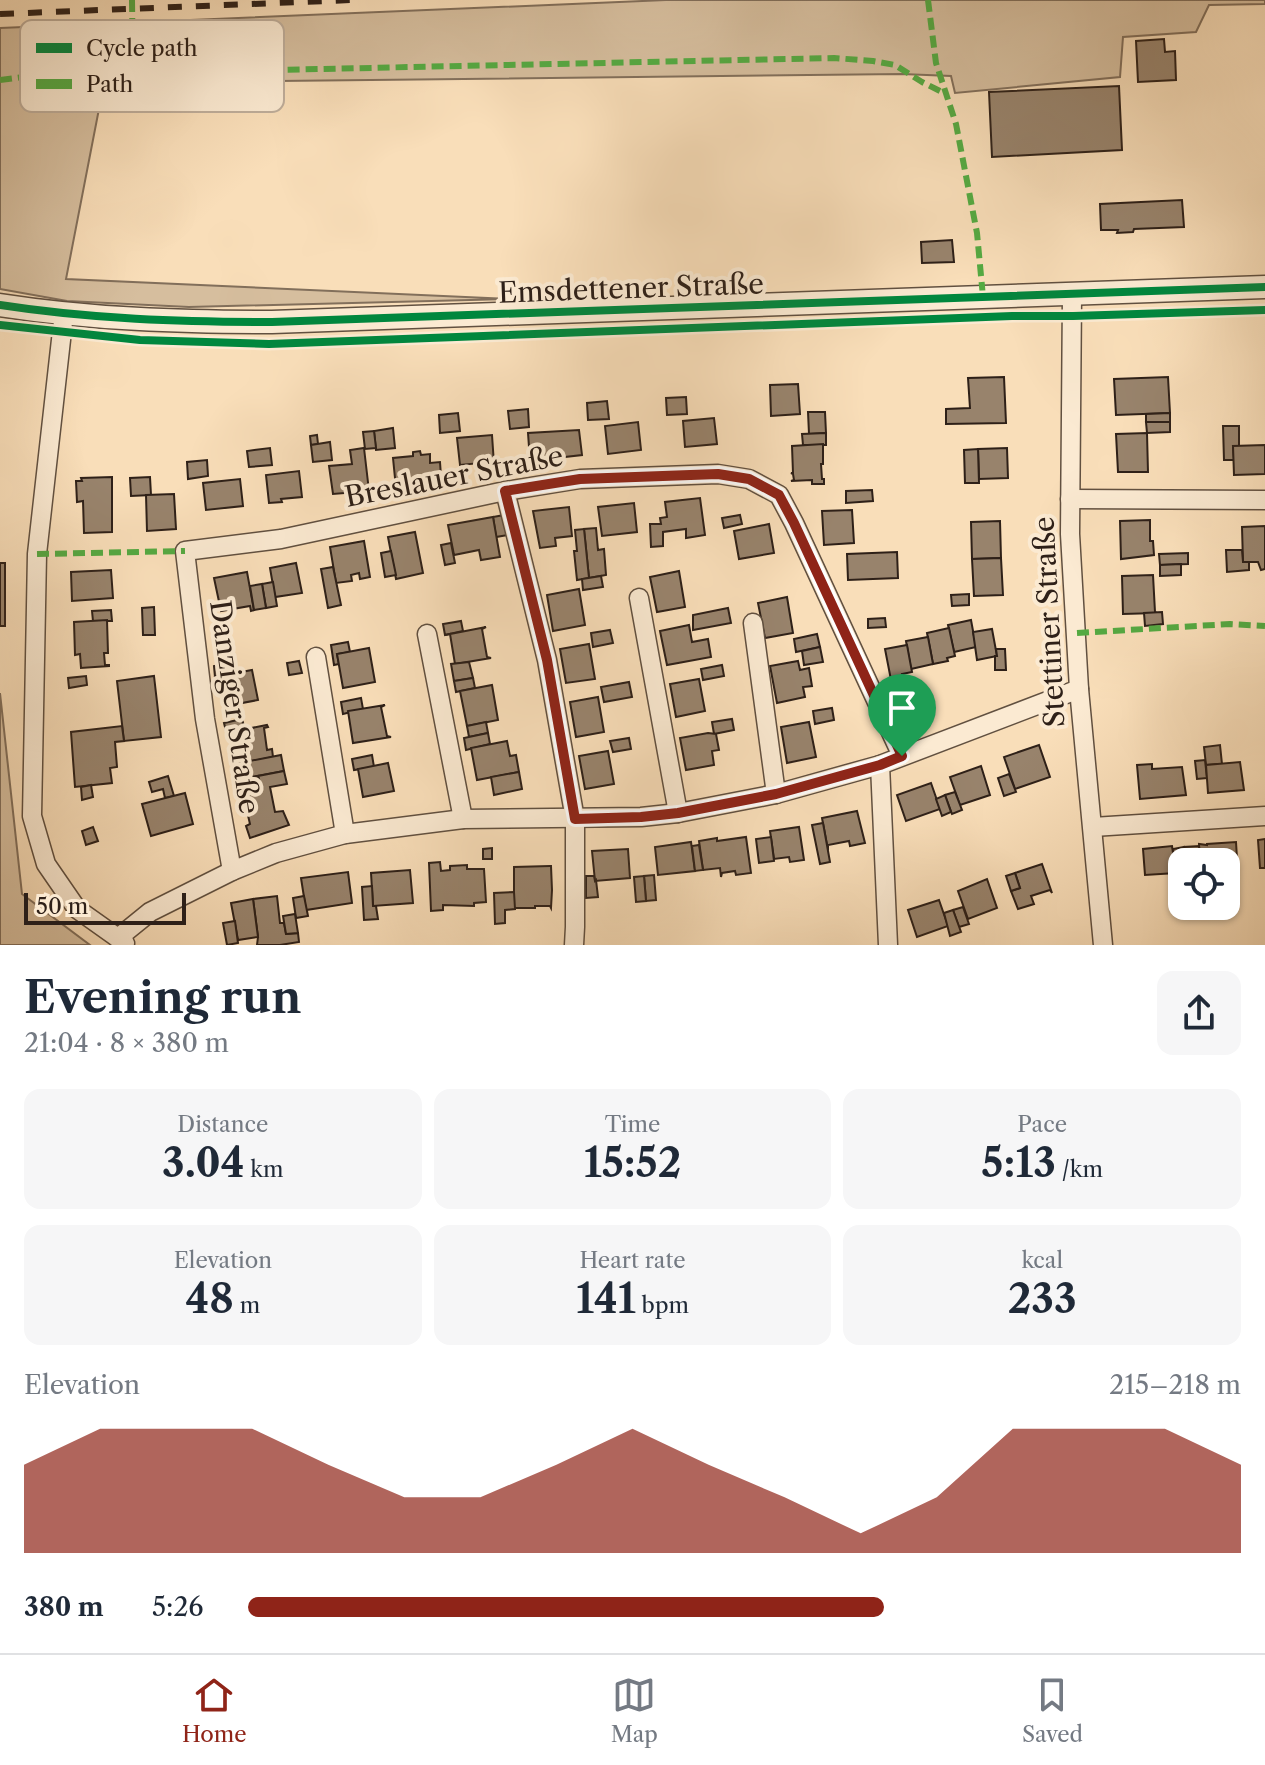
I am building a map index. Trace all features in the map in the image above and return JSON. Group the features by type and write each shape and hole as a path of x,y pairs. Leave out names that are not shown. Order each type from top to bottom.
{"street":[{"name":"Emsdettener Straße","path":"0,305 190,322 272,322 1265,287"},
{"name":"Stettiner Straße","path":"1072,295 1070,499 1079,689 1103,945"},
{"path":"64,313 37,554 32,816 46,864 77,909 122,942 150,912 232,871 276,853 345,834 463,819 641,817 776,794 880,765 1079,689"},
{"name":"Breslauer Straße","path":"185,551 281,539 505,491 580,479 718,474 749,479 779,495 902,756"},
{"path":"505,491 547,660 575,819 574,945"},
{"path":"1070,499 1265,500"},
{"name":"Danziger Straße","path":"185,551 205,719 232,871"},
{"path":"639,598 678,813"},
{"path":"753,623 776,794"},
{"path":"427,634 463,819"},
{"path":"316,657 345,834"},
{"path":"880,765 888,945"},
{"path":"1093,827 1265,816"}],"shaded area":[{"path":"666,0 1265,0 1265,4 1209,5 1196,32 1123,37 1120,77 955,93 951,76 902,74 284,81 284,20 190,20"},
{"path":"20,27 20,112 98,112 66,279 511,299 189,307 67,301 0,289 0,28"},
{"path":"0,693 22,894 90,945 0,945"}],"building":[{"path":"1164,39 1165,52 1175,51 1176,80 1138,82 1136,41"},
{"path":"1119,86 1122,150 992,157 989,92"},
{"path":"1182,200 1184,227 1134,229 1133,232 1117,233 1118,230 1101,230 1100,204"},
{"path":"952,240 954,262 922,263 921,242"},
{"path":"1004,377 1006,423 946,424 946,409 970,408 968,378"},
{"path":"1168,377 1170,413 1116,415 1114,379"},
{"path":"798,384 800,414 771,416 770,385"},
{"path":"686,397 687,414 667,415 666,398"},
{"path":"607,401 609,419 588,420 587,403"},
{"path":"528,409 529,427 510,429 508,411"},
{"path":"808,412 825,412 826,433 809,434"},
{"path":"458,413 460,431 440,433 439,415"},
{"path":"1170,413 1170,422 1146,422 1146,414"},
{"path":"714,418 717,444 685,447 683,421"},
{"path":"638,422 641,450 608,454 605,426"},
{"path":"1146,422 1170,422 1170,432 1147,433"},
{"path":"1223,426 1239,426 1239,446 1233,446 1234,460 1224,460"},
{"path":"393,428 395,448 376,450 374,431"},
{"path":"579,430 582,455 530,461 528,433"},
{"path":"374,431 376,448 365,449 363,432"},
{"path":"826,433 826,445 803,445 802,434"},
{"path":"1147,433 1148,472 1118,472 1116,434"},
{"path":"317,435 318,444 311,445 310,436"},
{"path":"492,435 494,464 460,465 457,438"},
{"path":"330,442 332,460 313,462 311,445"},
{"path":"823,444 821,464 824,484 812,484 812,480 791,481 794,480 791,473 792,446"},
{"path":"1265,445 1265,474 1234,475 1233,446"},
{"path":"270,448 272,465 249,467 247,451"},
{"path":"364,448 369,491 333,494 329,466 352,464 350,450"},
{"path":"1007,448 1008,478 979,479 978,449"},
{"path":"978,449 979,483 965,483 964,450"},
{"path":"420,451 421,455 430,454 430,463 440,462 441,476 432,477 433,484 396,488 393,458 413,456 413,452"},
{"path":"207,460 208,476 188,479 187,462"},
{"path":"299,471 302,497 269,503 266,475"},
{"path":"112,477 112,532 84,533 83,501 77,502 76,481 82,481 81,478"},
{"path":"150,477 151,495 131,496 130,478"},
{"path":"240,479 243,506 206,510 203,483"},
{"path":"872,490 873,501 846,503 846,491"},
{"path":"174,494 176,529 147,531 146,495"},
{"path":"700,498 705,535 686,538 686,529 663,532 663,546 651,547 650,524 661,524 660,518 667,517 665,502"},
{"path":"634,503 637,532 602,536 598,507"},
{"path":"569,507 572,536 555,538 556,546 540,548 533,511"},
{"path":"852,510 854,543 824,545 822,511"},
{"path":"504,515 508,535 496,537 493,517"},
{"path":"740,515 742,524 724,528 722,518"},
{"path":"493,517 500,557 481,560 479,550 454,555 448,525"},
{"path":"1150,520 1154,555 1121,559 1120,521"},
{"path":"1000,521 1001,558 972,559 971,522"},
{"path":"769,524 774,553 739,559 734,531"},
{"path":"1265,526 1265,569 1261,570 1258,562 1243,562 1242,527"},
{"path":"596,528 598,550 604,549 606,575 589,578 584,529"},
{"path":"584,529 589,578 577,580 575,530"},
{"path":"415,532 423,573 396,579 388,537"},
{"path":"364,541 370,577 360,579 359,573 351,575 352,581 336,583 330,547"},
{"path":"451,543 455,563 445,565 441,545"},
{"path":"1226,550 1242,550 1243,562 1249,562 1249,570 1227,572"},
{"path":"391,551 396,575 385,577 381,553"},
{"path":"897,552 898,578 848,580 847,554"},
{"path":"1188,553 1188,564 1160,565 1159,554"},
{"path":"1001,558 1003,595 974,596 972,559"},
{"path":"0,563 5,563 5,626 0,626"},
{"path":"296,563 302,593 275,597 270,568"},
{"path":"1181,564 1181,575 1160,576 1160,565"},
{"path":"333,567 341,605 328,608 321,569"},
{"path":"111,570 113,598 72,601 71,572"},
{"path":"679,571 685,607 657,612 650,577"},
{"path":"247,572 254,610 251,611 250,606 221,611 214,578"},
{"path":"1153,575 1157,613 1123,614 1122,576"},
{"path":"601,576 603,587 583,590 582,579"},
{"path":"273,582 277,606 266,608 262,584"},
{"path":"262,584 266,608 254,610 250,586"},
{"path":"579,589 585,625 553,631 547,595"},
{"path":"969,594 969,605 952,606 951,595"},
{"path":"787,597 793,633 765,638 758,603"},
{"path":"154,607 155,635 143,635 142,608"},
{"path":"728,608 731,623 693,630 693,615"},
{"path":"111,610 112,621 93,621 92,611"},
{"path":"1162,612 1163,624 1145,626 1144,613"},
{"path":"885,618 886,627 868,628 868,619"},
{"path":"107,620 108,653 104,653 105,665 109,666 81,668 80,654 75,655 74,622"},
{"path":"971,620 976,647 954,652 948,625"},
{"path":"461,621 463,631 445,635 443,624"},
{"path":"689,625 692,642 708,639 711,657 667,665 660,631"},
{"path":"486,627 482,629 487,657 491,658 455,664 450,634"},
{"path":"949,628 955,656 933,664 927,633"},
{"path":"992,629 997,656 977,660 973,632"},
{"path":"610,630 613,643 593,647 591,633"},
{"path":"817,634 820,647 796,652 794,639"},
{"path":"928,637 933,664 911,669 906,641"},
{"path":"348,642 350,652 337,654 339,664 334,665 331,645"},
{"path":"589,644 595,679 566,683 560,649"},
{"path":"907,645 912,672 902,674 904,683 892,685 885,649"},
{"path":"820,647 823,662 804,665 802,651"},
{"path":"369,648 375,682 343,688 337,654"},
{"path":"996,649 1005,649 1006,670 995,670"},
{"path":"299,661 302,673 289,675 287,663"},
{"path":"798,661 800,670 809,668 812,686 803,687 805,697 777,703 770,666"},
{"path":"469,662 473,678 454,681 451,664"},
{"path":"232,663 234,673 215,677 214,666"},
{"path":"722,665 724,676 703,680 701,669"},
{"path":"252,670 258,700 226,706 222,684 217,685 215,677"},
{"path":"86,676 87,685 69,688 68,678"},
{"path":"154,676 161,737 124,741 117,681"},
{"path":"473,678 475,688 456,692 454,681"},
{"path":"699,679 705,711 676,717 670,684"},
{"path":"629,682 632,697 604,702 601,687"},
{"path":"492,685 498,720 467,726 460,691"},
{"path":"598,697 604,732 576,737 570,702"},
{"path":"361,698 363,709 343,714 341,702"},
{"path":"385,705 381,707 387,736 391,737 353,743 348,711"},
{"path":"832,708 834,720 815,724 813,711"},
{"path":"242,719 245,730 227,735 224,723"},
{"path":"732,719 734,730 714,734 712,722"},
{"path":"486,722 488,733 469,737 467,726"},
{"path":"809,722 816,757 787,763 781,727"},
{"path":"267,725 264,728 267,750 272,749 273,757 237,764 231,732"},
{"path":"122,726 124,741 115,742 117,767 110,768 112,783 75,787 71,732"},
{"path":"488,733 490,744 466,750 464,738"},
{"path":"716,734 719,750 712,751 714,765 686,770 680,738"},
{"path":"629,738 631,749 613,752 610,741"},
{"path":"507,741 510,756 516,755 519,772 477,780 471,748"},
{"path":"1039,745 1050,777 1015,789 1004,757"},
{"path":"1220,745 1222,764 1206,765 1204,747"},
{"path":"608,751 614,784 585,789 579,756"},
{"path":"281,755 284,771 236,780 234,764"},
{"path":"372,755 374,767 354,770 352,759"},
{"path":"1205,760 1207,778 1197,779 1195,761"},
{"path":"1240,762 1244,790 1208,793 1206,765"},
{"path":"388,763 394,791 363,797 358,769"},
{"path":"1152,764 1152,769 1182,767 1186,795 1140,799 1137,765"},
{"path":"981,766 990,795 960,805 950,777"},
{"path":"284,771 287,784 270,787 275,812 283,811 289,825 250,838 242,790 261,786 258,776"},
{"path":"519,772 522,789 494,795 491,777"},
{"path":"1009,774 1016,792 1004,796 998,778"},
{"path":"168,776 174,796 165,798 163,789 152,792 149,782"},
{"path":"258,776 261,786 238,791 235,780"},
{"path":"931,783 940,809 906,821 897,795"},
{"path":"91,785 93,797 82,800 81,787"},
{"path":"955,792 962,810 952,814 945,795"},
{"path":"185,793 193,824 151,836 142,804"},
{"path":"945,795 951,812 942,816 936,799"},
{"path":"857,811 865,843 850,846 849,841 828,845 828,850 822,818"},
{"path":"823,823 830,862 820,864 812,825"},
{"path":"93,827 98,841 86,845 82,831"},
{"path":"799,827 804,860 790,862 789,857 774,859 770,831"},
{"path":"746,837 751,873 736,875 735,871 722,873 721,877 720,868 703,870 699,841"},
{"path":"771,837 774,861 759,863 756,839"},
{"path":"1265,839 1265,868 1260,868 1258,840"},
{"path":"691,842 695,871 658,875 655,847"},
{"path":"1236,842 1236,848 1199,848 1199,844"},
{"path":"699,845 703,870 695,871 692,846"},
{"path":"1172,846 1168,848 1168,874 1145,875 1143,849"},
{"path":"492,848 492,859 483,859 483,849"},
{"path":"628,849 630,878 595,881 592,851"},
{"path":"440,862 441,871 450,870 450,866 467,865 467,869 484,869 486,902 474,903 474,906 443,905 443,910 431,911 429,863"},
{"path":"1042,864 1052,893 1050,890 1031,896 1034,904 1018,909 1011,891 1020,888 1015,873"},
{"path":"551,866 551,908 514,908 514,867"},
{"path":"410,870 413,903 373,906 371,873"},
{"path":"348,872 352,903 306,910 301,878"},
{"path":"1015,873 1020,888 1011,891 1006,876"},
{"path":"654,875 656,900 646,901 644,876"},
{"path":"586,876 594,876 598,897 586,898"},
{"path":"644,876 646,901 636,902 634,877"},
{"path":"987,879 997,908 968,919 958,891"},
{"path":"372,886 373,906 376,906 378,919 364,920 362,887"},
{"path":"514,892 515,909 505,910 505,923 495,924 494,893"},
{"path":"277,896 280,923 284,923 286,934 298,933 299,942 257,945 253,899"},
{"path":"304,896 308,916 296,918 293,898"},
{"path":"253,899 258,937 238,940 231,903"},
{"path":"939,900 948,926 917,937 908,910"},
{"path":"963,907 969,924 959,927 953,910"},
{"path":"953,910 961,932 950,936 944,913"},
{"path":"295,914 298,933 286,934 283,916"},
{"path":"235,921 238,943 227,945 223,923"}],"railway":[{"path":"0,14 352,0"}],"marked path":[{"path":"132,0 132,20"},
{"path":"928,0 936,63 956,124 977,233 983,297"},
{"path":"284,70 834,58 895,65 946,94"},
{"path":"0,80 20,77"},
{"path":"37,554 185,551"},
{"path":"1077,633 1230,624 1265,626"}],"cycle path":[{"path":"0,305 136,319 272,322 1265,287"},
{"path":"0,325 140,340 269,344 1012,316 1265,310"}],"route":[{"path":"718,474 749,479 779,495 902,756 776,794 678,813 575,819 547,660 505,491 580,479 718,474"}]}
